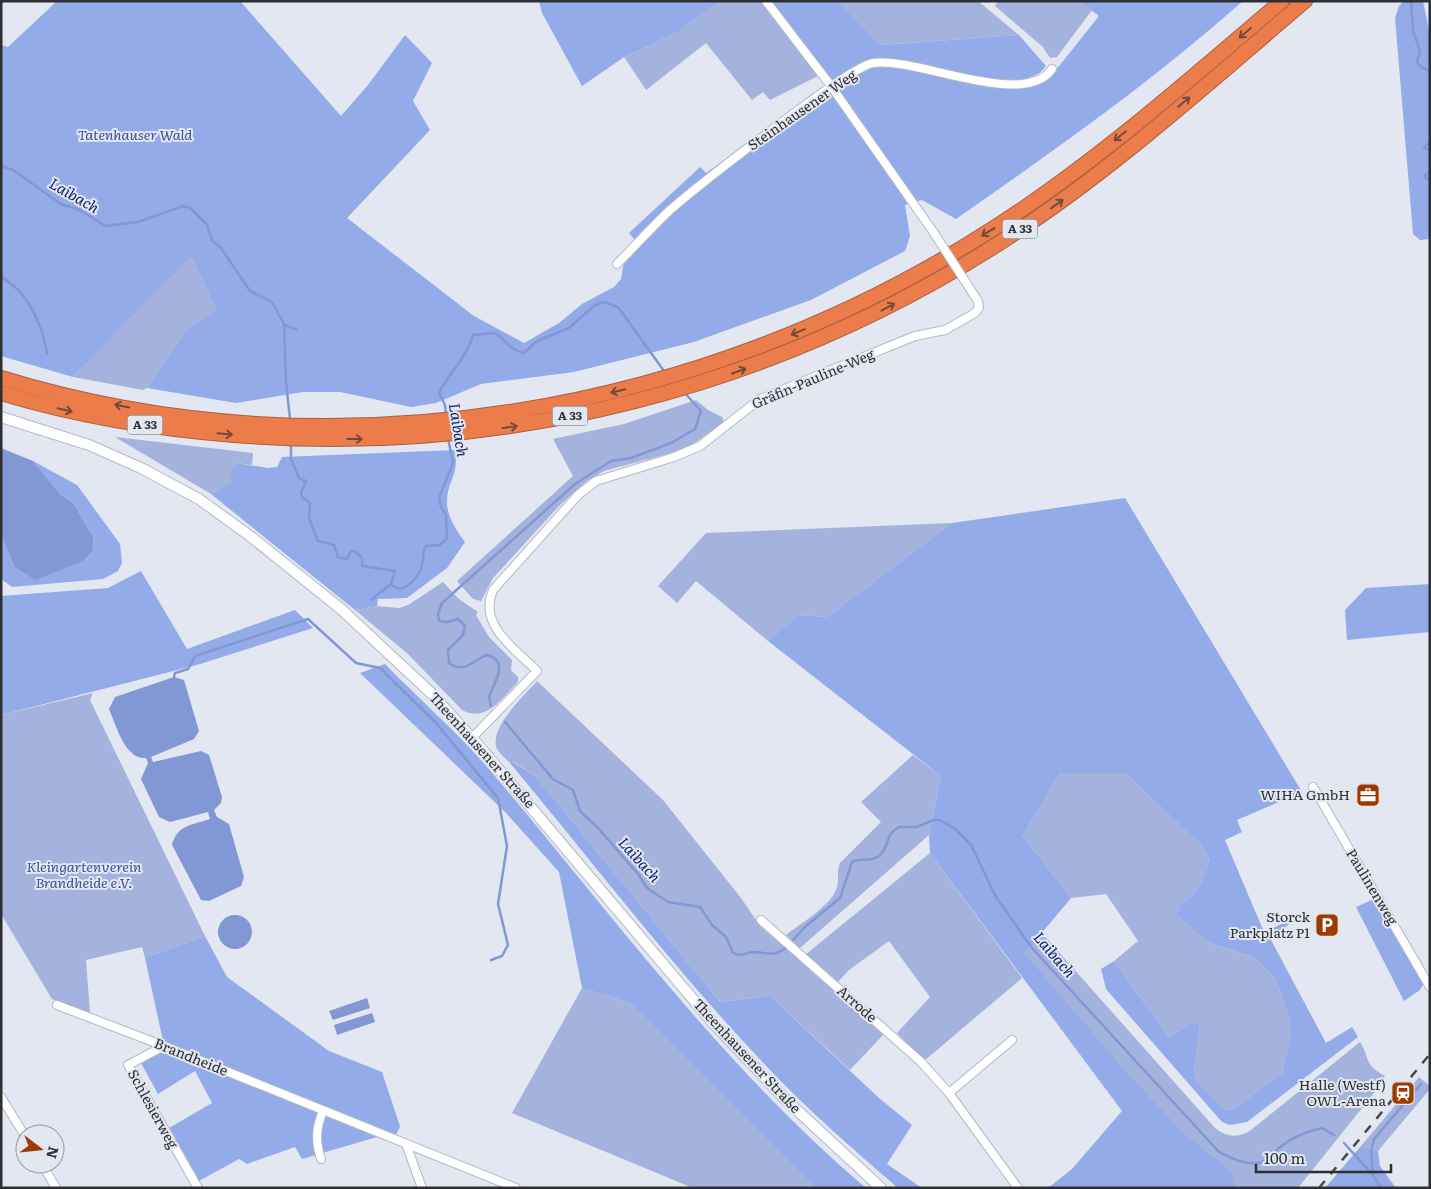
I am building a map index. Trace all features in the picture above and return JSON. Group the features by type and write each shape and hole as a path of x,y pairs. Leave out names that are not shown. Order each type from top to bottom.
{"highway":[{"name":"A 33","path":"1,378 80,398 141,409 202,418 275,424 307,424 460,419 563,403 616,392 681,374 757,348 859,305 924,270 995,228 1117,138 1282,1"},
{"name":"A 33","path":"1,394 81,414 136,424 195,432 306,439 462,434 530,424 693,386 783,355 866,318 937,281 1002,242 1057,204 1129,147 1305,1"}],"main road":[{"name":"Theenhausener Straße","path":"1,417 88,445 141,468 199,499 250,536 342,610 432,694 472,738 713,1023 786,1100 882,1188"}],"street":[{"name":"Gräfin-Pauline-Weg","path":"472,738 537,671 507,641 491,621 488,609 493,590 578,494 605,477 674,457 700,446 760,399 915,336 945,330 975,313 979,308 978,301 934,233 831,86 766,1"},
{"name":"Steinhausener Weg","path":"617,264 670,211 744,151 831,86 872,63 906,64 948,75 1002,85 1024,83 1045,77 1052,69"},
{"name":"Paulinenweg","path":"1313,787 1430,987"},
{"name":"Arrode","path":"761,920 920,1061 949,1093 1018,1188"},
{"name":"Brandheide","path":"57,1005 164,1046 516,1188"},
{"path":"949,1093 1012,1040"},
{"name":"Schlesierweg","path":"164,1046 128,1065 198,1188"},
{"path":"1,1097 18,1124"},
{"path":"321,1159 316,1138 317,1126 323,1111"},
{"path":"406,1144 422,1188"},
{"path":"48,1174 56,1188"}],"green space":[{"name":"Tatenhauser Wald","path":"57,1 240,1 341,116 368,85 405,35 432,63 413,101 430,130 347,218 474,316 524,343 559,323 582,304 614,287 621,279 624,262 639,245 629,233 700,167 706,173 826,87 760,1 838,1 881,45 1019,35 1046,66 1033,76 1005,82 1045,79 1056,70 1099,16 1079,1 1243,1 1139,87 1067,141 956,219 922,200 905,205 910,236 905,251 811,300 694,342 574,372 481,384 436,403 411,407 340,392 303,392 236,403 147,388 189,327 216,310 192,256 73,377 1,356 1,45 8,47"},
{"path":"539,1 720,1 678,32 624,57 582,86 542,13"},
{"path":"720,1 760,1 818,76 770,100 763,92 752,100 706,43 646,90 624,57 678,32"},
{"path":"838,1 978,1 1019,35 881,45"},
{"path":"998,1 1079,1 1092,10 1057,57 1050,58 1043,47 995,6"},
{"path":"1404,1 1423,1 1430,35 1430,239 1420,240 1413,234 1395,18 1399,6"},
{"path":"192,255 216,310 189,327 147,388 143,390 73,377"},
{"path":"696,400 708,410 722,417 724,422 686,449 604,471 587,481 559,506 493,578 481,601 473,599 457,581 573,476 553,439 624,424"},
{"path":"115,437 253,453 252,465 236,463 234,482 211,494"},
{"path":"455,450 456,465 448,492 447,505 452,522 465,542 447,568 407,598 378,599 377,606 355,610 211,494 233,482 230,471 236,463 268,468 277,467 282,457"},
{"path":"33,461 77,485 120,544 122,563 118,571 103,579 12,587 1,579 1,535 14,566 93,537 74,504 60,494"},
{"path":"1125,498 1302,792 1237,820 1242,832 1225,840 1264,932 1297,917 1271,940 1326,1043 1352,1027 1358,1037 1247,1122 1230,1125 1222,1122 1106,989 1101,969 1114,961 1169,1037 1193,1022 1200,1025 1194,1070 1196,1080 1225,1110 1231,1110 1282,1074 1291,1032 1291,1022 1275,978 1253,957 1210,943 1177,915 1181,904 1193,895 1200,886 1209,860 1202,846 1125,773 1060,773 1023,836 1071,898 1025,953 1126,1072 1185,1135 1225,1166 1232,1175 1236,1188 1048,1188 1072,1169 1122,1111 930,853 929,835 941,776 768,641 798,615 827,617 952,523"},
{"path":"952,523 827,617 798,615 768,641 696,581 677,603 658,586 706,533"},
{"path":"141,571 187,649 295,610 313,628 197,665 1,715 1,596 108,588"},
{"path":"443,582 459,599 478,612 476,615 489,637 512,660 511,670 518,677 518,682 500,701 486,711 471,713 462,710 408,654 355,610 377,606 399,608 408,605"},
{"path":"1430,584 1430,632 1347,640 1345,610 1366,588"},
{"path":"385,664 489,769 715,1040 813,1141 866,1188 815,1188 630,1003 582,988 559,872 506,813 360,673"},
{"path":"537,681 663,800 741,898 760,926 885,1033 850,1070 770,996 720,1002 536,777 513,761 510,763 500,753 497,749 496,741 498,731 509,712"},
{"name":"Kleingartenverein Brandheide e.V.","path":"93,693 90,700 205,936 145,958 142,947 86,960 90,1013 52,999 1,914 1,715"},
{"path":"913,755 941,776 929,835 800,948 786,935 828,902 837,887 840,863 881,822 861,802"},
{"path":"512,761 536,777 720,1002 770,996 879,1098 912,1125 887,1164 922,1188 898,1188 785,1086 702,996 510,763"},
{"path":"1060,773 1125,773 1202,846 1209,860 1203,880 1197,891 1181,904 1210,943 1253,957 1275,978 1291,1022 1291,1032 1282,1074 1231,1110 1225,1110 1196,1080 1194,1070 1200,1025 1193,1022 1169,1037 1114,961 1138,941 1106,894 1071,898 1023,836"},
{"path":"930,853 1022,978 924,1061 897,1033 930,997 889,941 849,970 837,983 805,955"},
{"path":"1374,899 1423,984 1420,990 1404,1001 1356,907"},
{"path":"1041,932 1215,1128 1224,1134 1238,1136 1251,1130 1360,1042 1370,1064 1385,1076 1374,1093 1298,1188 1236,1188 1221,1164 1184,1134 1142,1091 1025,953"},
{"path":"205,936 227,977 329,1051 382,1072 400,1126 396,1135 163,1041 145,958"},
{"path":"582,988 630,1003 815,1188 693,1188 512,1113"},
{"path":"167,1049 377,1137 302,1159 295,1147 247,1164 239,1159 199,1181 169,1128 212,1103 195,1071 158,1094 141,1063"},
{"path":"1419,1077 1430,1086 1430,1089 1378,1151 1361,1146"},
{"path":"1361,1146 1378,1151 1380,1166 1396,1188 1325,1188"}],"shaded area":[{"path":"1,448 33,461 60,494 74,504 93,537 93,550 83,561 35,580 14,566 1,535"},
{"path":"174,677 184,680 199,731 194,739 151,757 153,762 201,751 209,755 222,797 221,803 214,810 217,817 229,824 244,877 241,886 209,901 201,900 172,845 174,838 181,830 210,819 208,812 170,822 159,817 141,779 148,763 146,758 139,757 127,748 109,709 115,697"},
{"path":"235,915 247,920 252,932 247,944 235,949 223,944 218,932 223,920"},
{"path":"367,998 370,1008 333,1020 329,1011"},
{"path":"372,1013 375,1022 337,1035 334,1025"}],"waterway":[{"path":"1411,1 1413,31 1420,51 1417,62 1421,67 1430,71"},
{"path":"1430,142 1424,148 1430,151"},
{"name":"Laibach","path":"1,166 13,170 61,204 80,210 105,226 138,222 183,206 190,208 207,225 212,240 221,248 250,291 272,302 284,324 286,382 290,419"},
{"path":"1430,172 1424,176 1430,181"},
{"path":"1,276 23,295 33,311 47,354"},
{"name":"Laibach","path":"446,415 445,405 439,393 467,351 473,335 495,333 511,347 524,353 537,341 569,328 595,305 604,302 618,307 664,371"},
{"path":"285,325 297,330"},
{"name":"Laibach","path":"491,706 489,697 498,673 498,663 494,658 487,655 464,667 454,666 449,663 448,650 463,635 465,626 458,619 447,622 439,621 438,614 442,603 575,484 611,461 631,458 671,443 695,429 701,411 684,392"},
{"name":"Laibach","path":"291,442 291,459 299,478 306,481 301,493 302,497 310,503 309,518 318,541 334,545 338,557 347,559 351,551 355,551 362,558 362,566 395,571 391,584 400,588 410,584 418,575 426,546 440,545 447,538 446,515 441,507 439,498 453,463 448,438"},
{"path":"371,600 391,584"},
{"path":"174,677 175,673 188,669 195,656 308,619 356,663 380,668 436,723 498,798 507,846 498,904 508,945 502,956 491,960"},
{"name":"Laibach","path":"505,722 553,779 573,790 580,811 598,828 638,874 647,888 668,902 700,907 712,925 726,937 733,953 738,955 753,952 773,954 785,948"},
{"name":"Laibach","path":"793,940 806,926 840,898 852,862 873,859 879,856 885,849 891,834 899,827 917,827 933,820 940,820 955,829 971,845 996,897 1032,948 1219,1152 1242,1162 1257,1163 1267,1159 1284,1144 1305,1133 1322,1128 1334,1135"},
{"path":"1373,1175 1371,1151 1374,1139 1421,1084"},
{"name":"Laibach","path":"1344,1143 1373,1175 1381,1188"}],"railway":[{"path":"1319,1188 1430,1054"}],"place":[{"name":"WIHA GmbH","path":"1368,795"},
{"name":"Storck Parkplatz P1","path":"1327,925"},
{"name":"Halle (Westf) OWL-Arena","path":"1403,1093"}]}
